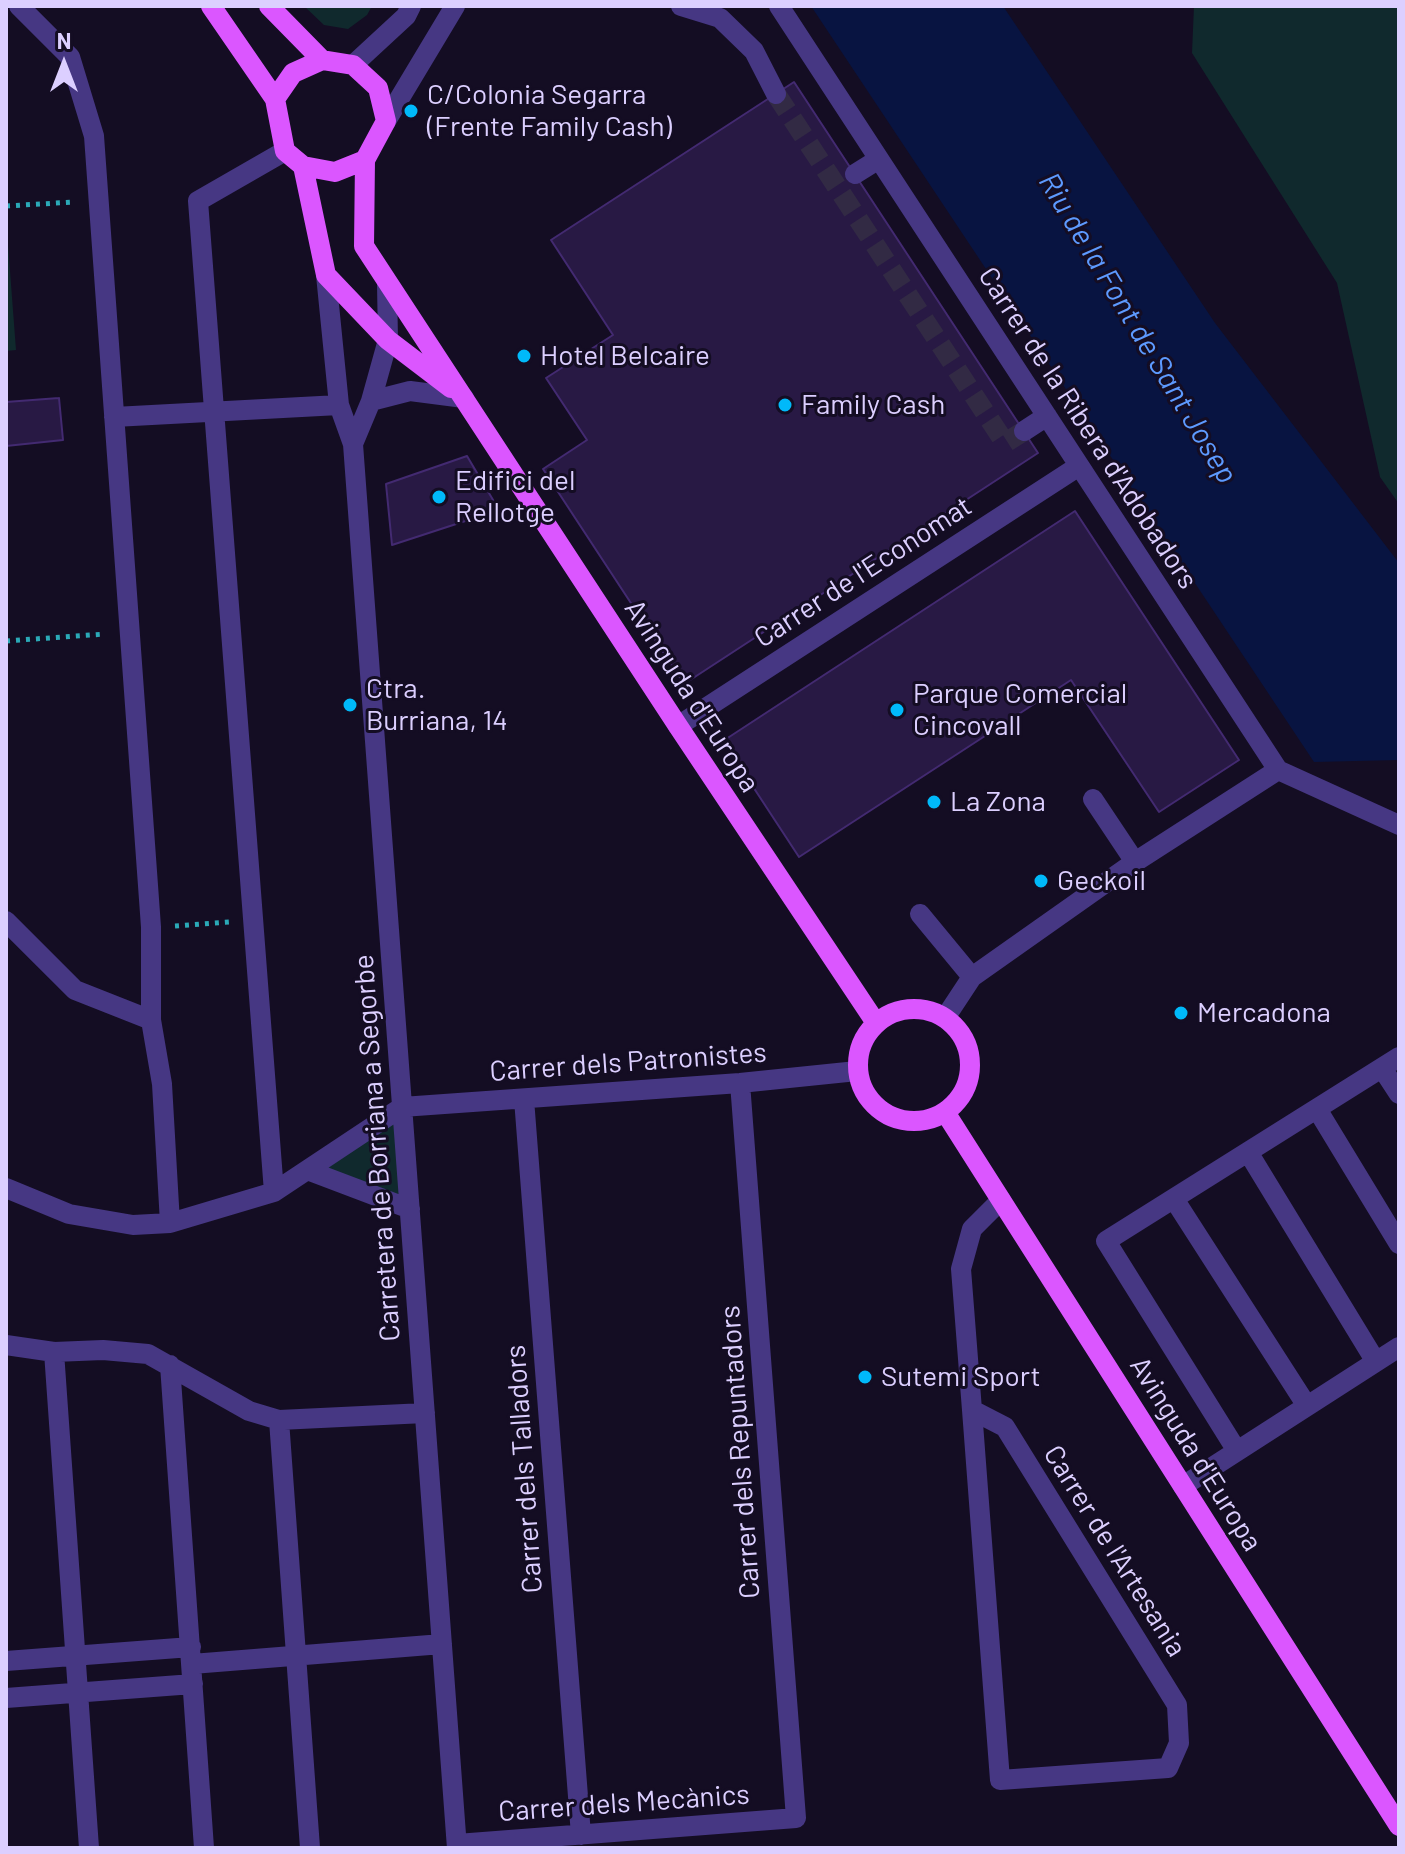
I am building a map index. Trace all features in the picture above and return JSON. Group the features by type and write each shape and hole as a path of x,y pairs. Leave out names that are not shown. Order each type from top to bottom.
{"main road":[{"path":"211,6 275,99 285,151 303,166 335,172 365,160 386,121 378,88 353,65 322,60 293,73 275,99"},
{"path":"269,6 322,60"},
{"name":"Avinguda d'Europa","path":"365,160 364,246 876,1023"},
{"path":"303,166 326,275"},
{"name":"Avinguda d'Europa","path":"326,275 388,340 464,398"},
{"path":"910,1009 929,1011 945,1018 963,1039 970,1065 967,1083 959,1099 945,1112 928,1120 908,1121 890,1116 874,1105 862,1089 857,1071 858,1053 865,1036 876,1023 892,1013 910,1009"},
{"name":"Avinguda d'Europa","path":"945,1112 1399,1826"}],"street":[{"path":"19,6 70,57 94,136 151,927 151,1020 162,1084 170,1223"},
{"path":"353,65 406,16 411,6"},
{"path":"386,121 455,6"},
{"path":"681,6 720,18 754,51 776,94"},
{"name":"Carrer de la Ribera d'Adobadors","path":"779,6 1278,770"},
{"path":"274,1192 198,201 285,151"},
{"path":"855,174 879,159"},
{"path":"326,275 339,405 353,444"},
{"path":"353,444 371,401 388,340 387,284"},
{"path":"371,401 410,391 464,398"},
{"path":"114,417 339,405"},
{"path":"1024,431 1047,416"},
{"name":"Carretera de Borriana a Segorbe","path":"353,444 457,1846"},
{"name":"Carrer de l'Economat","path":"678,726 1079,466"},
{"path":"945,1018 972,977 1135,862 1278,770 1399,825"},
{"path":"1093,799 1135,862"},
{"path":"920,914 972,977"},
{"path":"6,921 75,990 151,1020"},
{"path":"1237,1451 1106,1241 1390,1063 1399,1094"},
{"name":"Carrer dels Patronistes","path":"402,1107 740,1083 857,1071"},
{"name":"Carrer dels Repuntadors","path":"740,1083 796,1818"},
{"name":"Carrer dels Talladors","path":"524,1099 581,1835"},
{"path":"6,1188 69,1214 133,1225 170,1223 274,1192 402,1107"},
{"path":"1317,1109 1399,1244"},
{"path":"1248,1152 1376,1362"},
{"path":"307,1170 410,1209"},
{"path":"1174,1199 1307,1406"},
{"path":"972,1410 961,1269 972,1229 1001,1200"},
{"path":"6,1345 54,1352 127,1351 148,1354 249,1411 279,1420 425,1413"},
{"path":"1183,1486 1399,1347"},
{"path":"54,1352 89,1848"},
{"path":"170,1365 204,1848"},
{"name":"Carrer de l'Artesania","path":"972,1410 1005,1427 1177,1705 1179,1743 1168,1768 1000,1780 972,1410"},
{"path":"279,1420 310,1848"},
{"path":"6,1698 78,1693 192,1665 442,1644"},
{"path":"6,1661 75,1656 192,1665"},
{"name":"Carrer dels Mecànics","path":"457,1846 796,1818"}],"path":[{"path":"6,206 99,200"},
{"path":"6,641 130,633"},
{"path":"151,927 253,921"}],"green space":[{"path":"304,6 372,6 367,15 348,29 324,25"},
{"path":"1194,6 1399,6 1399,504 1380,477 1337,283 1192,53"},
{"path":"6,218 16,350 6,351"},
{"path":"402,1107 410,1209 307,1170"}],"water":[{"name":"Riu de la Font de Sant Josep","path":"811,6 1003,6 1215,323 1399,563 1399,760 1314,762"}],"building":[{"name":"Family Cash","path":"794,82 1038,453 684,684 543,469 587,440 546,378 613,335 551,240"},
{"path":"59,398 63,440 6,446 6,402"},
{"name":"Edifici del Rellotge","path":"467,456 499,510 392,545 386,484"},
{"name":"Parque Comercial Cincovall","path":"1075,511 1239,760 1159,812 1071,680 799,857 723,741"}],"tunnel":[{"path":"776,94 1005,443 1024,431"}],"place":[{"name":"C/Colonia Segarra (Frente Family Cash)","path":"411,111"},
{"name":"Hotel Belcaire","path":"524,356"},
{"name":"Family Cash","path":"785,405"},
{"name":"Edifici del Rellotge","path":"439,497"},
{"name":"Ctra. Burriana, 14","path":"350,705"},
{"name":"Parque Comercial Cincovall","path":"897,710"},
{"name":"La Zona","path":"934,802"},
{"name":"Geckoil","path":"1041,881"},
{"name":"Mercadona","path":"1181,1013"},
{"name":"Sutemi Sport","path":"865,1377"}]}
